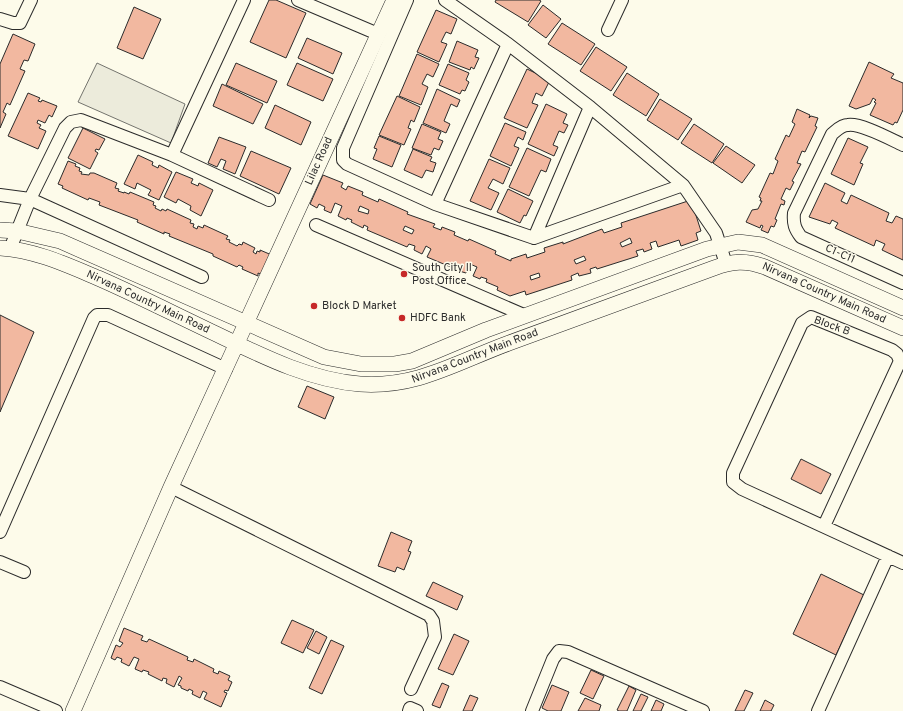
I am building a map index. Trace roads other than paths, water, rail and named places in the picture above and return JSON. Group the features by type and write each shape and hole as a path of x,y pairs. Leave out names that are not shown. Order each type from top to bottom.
{"street":[{"path":"1,23 20,22 31,0"},
{"path":"172,155 244,0"},
{"path":"298,0 378,34"},
{"name":"Lilac Road","path":"73,711 171,487 238,344 394,0"},
{"path":"407,0 344,148 343,160 353,168 435,204 534,238 683,184"},
{"path":"445,0 508,44 590,107 683,184 716,233 726,264"},
{"path":"608,30 622,0"},
{"path":"435,204 508,44"},
{"path":"534,238 590,107"},
{"path":"5,249 17,230 30,199 65,128 75,120 81,120 172,155 269,200"},
{"name":"C1-C11","path":"903,145 858,126 848,124 840,128 832,134 794,213 793,220 795,229 801,237 903,283"},
{"path":"0,195 30,199 202,276"},
{"path":"316,225 526,316"},
{"name":"Nirvana Country Main Road","path":"0,230 17,230 66,244 324,357 361,364 379,365 412,361 526,316 721,245 738,242 762,245 903,308"},
{"name":"Nirvana Country Main Road","path":"5,249 54,259 238,344 294,368 325,378 359,384 398,383 436,372 492,349 726,264 747,262 765,267 903,328"},
{"path":"0,532 94,318 97,315 108,315 226,369"},
{"name":"Block B","path":"824,526 900,360 898,354 892,350 811,317 802,323 732,478 736,486 742,489 903,563"},
{"path":"171,487 429,615 433,620 435,637 411,689"},
{"path":"818,711 888,556"},
{"path":"0,562 24,572"},
{"path":"532,711 553,659 559,651 563,651 703,711"},
{"path":"0,687 56,711"},
{"path":"409,711 410,708 417,711"}],"place":[{"name":"South City II Post Office","path":"404,274"},
{"name":"Block D Market","path":"314,306"},
{"name":"HDFC Bank","path":"402,318"}]}
